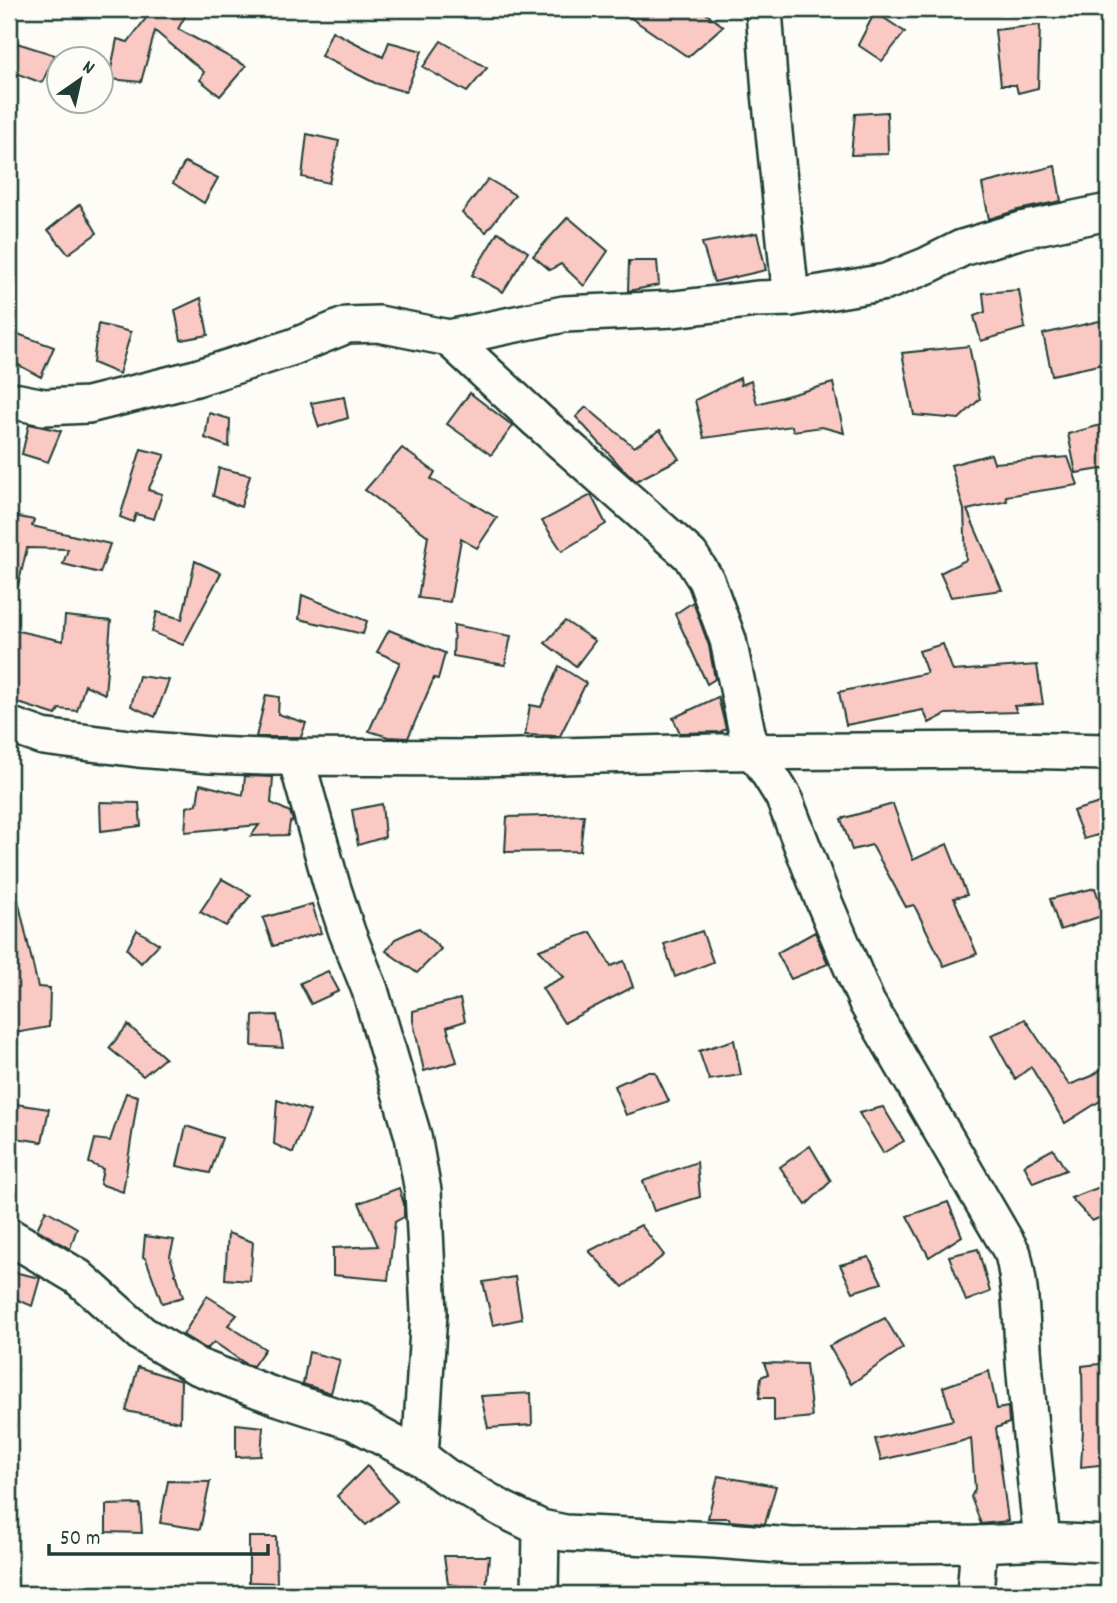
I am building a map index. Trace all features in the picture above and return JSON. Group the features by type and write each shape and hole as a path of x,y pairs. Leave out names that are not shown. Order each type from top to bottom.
{"street":[{"path":"764,9 769,93 791,298"},
{"path":"9,400 44,407 88,405 196,378 293,347 347,325 379,324 449,338 564,314 674,309 757,299 791,298 886,282 962,248 1022,230 1108,212"},
{"path":"449,338 690,555 706,580 729,640 751,752 761,761 783,796 867,1003 1013,1254 1023,1313 1024,1359 1042,1541"},
{"path":"9,725 43,737 138,749 296,758 1003,750 1108,752"},
{"path":"296,758 332,886 370,990 413,1136 423,1191 429,1313 420,1457"},
{"path":"9,1237 78,1277 142,1334 196,1367 355,1422 420,1457 445,1476 504,1510 541,1528 565,1534 792,1546 1042,1541 1108,1544"},
{"path":"540,1594 541,1528"},
{"path":"975,1594 979,1544"}],"building":[{"path":"153,9 189,9 178,29 246,66 220,96 200,80 204,72 155,31 141,82 116,80 117,39 128,42"},
{"path":"618,9 700,9 723,26 688,57"},
{"path":"875,12 905,32 882,61 858,45"},
{"path":"1040,25 1038,88 1018,93 1016,85 1001,85 995,30"},
{"path":"332,31 383,57 389,42 422,51 406,92 375,83 321,56"},
{"path":"441,41 487,68 467,92 423,67"},
{"path":"17,43 46,52 46,74 42,83 10,71"},
{"path":"887,112 888,154 851,155 855,114"},
{"path":"307,134 339,141 329,183 302,177"},
{"path":"185,162 218,178 204,203 173,183"},
{"path":"1055,166 1061,201 989,219 982,184"},
{"path":"488,179 515,195 486,232 462,213"},
{"path":"80,204 97,233 68,254 48,230"},
{"path":"568,217 608,251 584,286 561,264 550,270 533,256"},
{"path":"498,232 528,252 503,292 472,275"},
{"path":"757,233 766,270 714,282 702,243"},
{"path":"629,261 657,261 659,285 628,291"},
{"path":"1019,290 1025,328 981,341 974,316 985,312 983,293"},
{"path":"201,298 208,335 181,340 175,310"},
{"path":"1108,319 1108,363 1052,375 1043,334"},
{"path":"98,324 131,332 119,374 93,363"},
{"path":"15,333 54,347 41,377 9,360 9,344"},
{"path":"969,346 980,399 959,419 914,415 902,353"},
{"path":"740,378 741,385 751,381 757,404 833,383 844,433 822,427 793,431 792,426 704,438 695,400"},
{"path":"470,393 513,426 491,455 447,424"},
{"path":"344,397 348,418 319,427 311,403"},
{"path":"586,407 634,447 660,430 679,459 636,481 576,417"},
{"path":"209,413 230,419 229,447 205,438"},
{"path":"1108,423 1108,468 1076,473 1068,434"},
{"path":"29,424 61,431 48,462 22,454"},
{"path":"402,448 435,472 431,479 497,518 477,548 461,539 450,602 418,598 428,536 365,490"},
{"path":"141,449 165,455 148,490 162,494 154,519 136,514 133,522 120,517"},
{"path":"991,454 994,463 1068,457 1078,485 1006,496 1007,501 967,510 1002,590 951,597 940,573 966,560 964,510 951,465"},
{"path":"219,468 250,475 241,507 213,496"},
{"path":"591,495 606,524 562,551 542,521"},
{"path":"9,515 34,520 32,526 110,544 100,573 63,564 68,549 27,548 18,586 9,585"},
{"path":"195,561 221,573 183,645 152,632 157,612 182,619"},
{"path":"302,595 367,621 363,634 299,619"},
{"path":"693,602 709,646 715,679 707,684 675,614"},
{"path":"65,616 111,621 105,694 85,685 77,711 59,709 56,715 9,700 9,629 63,641"},
{"path":"565,621 595,641 576,666 545,643"},
{"path":"454,625 511,636 505,665 453,656"},
{"path":"389,630 445,653 438,679 434,678 408,738 388,737 369,731 400,662 377,652"},
{"path":"943,644 953,671 1037,665 1043,704 1014,706 1017,712 946,714 929,723 923,710 846,725 839,692 927,673 919,651"},
{"path":"559,666 586,683 560,736 525,735 530,705 541,707"},
{"path":"139,676 169,680 155,717 131,706"},
{"path":"266,695 279,697 278,714 306,723 301,737 256,737"},
{"path":"718,697 726,729 720,732 680,733 673,718"},
{"path":"245,776 273,777 271,803 290,812 293,821 290,822 288,835 251,836 259,825 185,832 187,807 197,804 200,784 243,795"},
{"path":"100,802 139,803 141,826 101,831"},
{"path":"1103,802 1108,832 1084,839 1073,811"},
{"path":"382,804 385,837 358,845 352,810"},
{"path":"893,804 913,860 947,844 967,895 954,898 977,954 944,966 914,905 906,907 872,845 852,850 841,819"},
{"path":"584,815 580,851 505,852 507,817"},
{"path":"222,879 251,895 226,926 200,912"},
{"path":"1095,888 1104,915 1060,930 1050,899"},
{"path":"18,900 38,987 50,988 49,1027 9,1034 9,901"},
{"path":"312,904 321,933 273,946 263,918"},
{"path":"419,928 441,949 417,973 386,951 395,939"},
{"path":"137,930 159,944 141,963 127,949"},
{"path":"702,931 713,962 675,977 664,944"},
{"path":"591,932 611,966 624,961 633,987 564,1023 542,988 564,977 539,950"},
{"path":"815,932 828,964 791,979 777,953"},
{"path":"328,971 339,991 311,1004 300,983"},
{"path":"460,999 465,1021 447,1027 457,1062 424,1071 413,1011"},
{"path":"277,1015 283,1048 252,1046 253,1016"},
{"path":"1025,1019 1069,1085 1092,1076 1108,1064 1108,1096 1065,1123 1031,1067 1015,1079 991,1035"},
{"path":"128,1025 165,1058 143,1076 109,1048"},
{"path":"734,1040 741,1075 709,1080 699,1051"},
{"path":"646,1072 655,1072 669,1101 626,1115 614,1086"},
{"path":"126,1093 138,1096 123,1192 100,1184 103,1169 89,1163 95,1139 110,1141"},
{"path":"277,1100 310,1111 293,1153 274,1144"},
{"path":"9,1103 49,1109 42,1142 9,1137"},
{"path":"883,1107 904,1141 883,1153 859,1113"},
{"path":"186,1126 222,1138 210,1173 177,1166"},
{"path":"810,1146 831,1181 806,1205 780,1167"},
{"path":"1053,1149 1066,1170 1033,1183 1024,1165"},
{"path":"697,1162 700,1197 654,1211 643,1181"},
{"path":"1100,1187 1108,1201 1108,1214 1092,1221 1071,1198"},
{"path":"399,1188 404,1204 404,1217 395,1222 388,1280 333,1275 333,1248 378,1246 359,1203"},
{"path":"948,1202 962,1236 929,1257 907,1216"},
{"path":"46,1210 77,1228 70,1249 37,1229"},
{"path":"641,1225 664,1255 623,1287 589,1251"},
{"path":"228,1233 253,1242 250,1281 225,1279"},
{"path":"145,1236 174,1240 170,1256 183,1297 162,1303 143,1257"},
{"path":"978,1249 990,1292 966,1301 949,1256"},
{"path":"869,1257 882,1283 853,1292 840,1265"},
{"path":"9,1271 40,1278 32,1306 9,1296"},
{"path":"515,1277 522,1319 493,1325 483,1282"},
{"path":"207,1296 237,1315 228,1325 265,1349 253,1366 214,1342 205,1348 183,1335"},
{"path":"885,1318 903,1348 851,1384 829,1346"},
{"path":"309,1352 340,1360 331,1393 303,1384"},
{"path":"764,1363 806,1364 812,1417 774,1421 774,1398 759,1398 761,1377 768,1374"},
{"path":"1108,1363 1108,1464 1081,1467 1082,1366"},
{"path":"138,1367 181,1381 180,1422 126,1411"},
{"path":"989,1371 997,1409 1008,1407 1009,1423 996,1428 1008,1521 981,1524 971,1497 975,1489 971,1438 881,1460 875,1439 953,1420 943,1387"},
{"path":"531,1393 532,1425 488,1428 481,1396"},
{"path":"236,1424 263,1427 261,1456 236,1457"},
{"path":"367,1466 397,1501 366,1525 337,1496"},
{"path":"718,1476 776,1486 765,1524 730,1521 729,1518 708,1518"},
{"path":"168,1481 210,1482 200,1529 160,1523"},
{"path":"140,1504 142,1533 106,1532 106,1505"},
{"path":"249,1537 276,1537 277,1583 249,1582"},
{"path":"444,1556 489,1556 486,1590 448,1584"}]}
